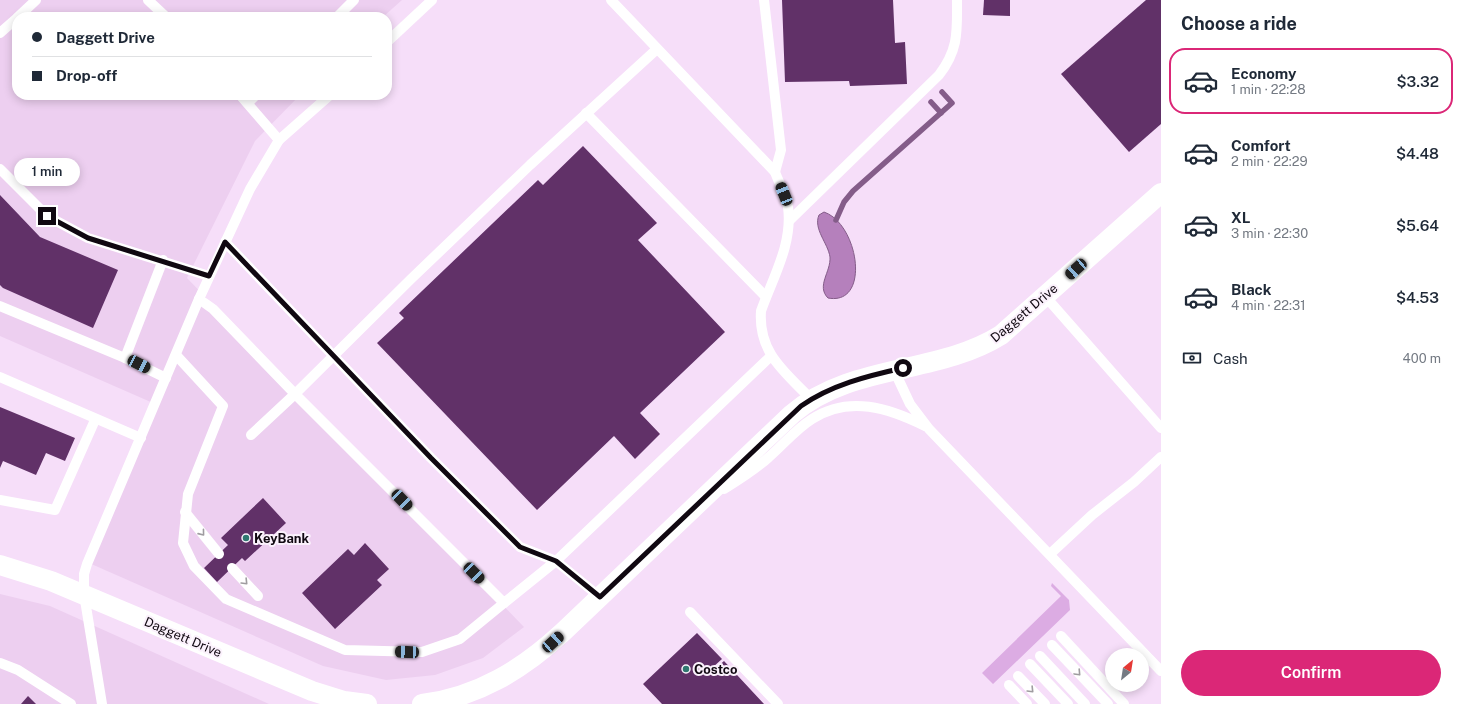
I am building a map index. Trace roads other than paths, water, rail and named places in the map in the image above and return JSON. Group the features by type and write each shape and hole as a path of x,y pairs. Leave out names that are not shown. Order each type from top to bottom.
{"street":[{"name":"Daggett Drive","path":"422,704 459,696 507,676 542,652 792,414 811,399 835,387 982,347 1001,335 1161,193"},
{"name":"Daggett Drive","path":"0,565 36,575 84,594 298,686 344,702 367,704"}],"lane":[{"path":"23,12 36,0"},
{"path":"148,0 161,12"},
{"path":"342,12 354,0"},
{"path":"392,37 432,0"},
{"path":"611,0 775,172 788,205 789,221 787,240 761,311 760,323 765,345 771,356 811,399"},
{"path":"764,0 781,150 775,172"},
{"path":"789,221 934,80 947,64 956,44 957,0"},
{"path":"0,34 12,22"},
{"path":"251,435 334,356 411,279 586,113 657,49"},
{"path":"245,100 279,140"},
{"path":"248,103 251,100"},
{"path":"102,704 84,594 84,574 87,564 199,299 250,188 279,140 324,100"},
{"path":"586,113 766,297"},
{"path":"0,169 47,216 88,238 163,260 209,276"},
{"path":"225,242 431,458 520,547 556,561 600,597"},
{"path":"125,358 163,260"},
{"path":"1045,296 1161,428"},
{"path":"199,299 213,309 294,394 504,604"},
{"path":"0,306 125,358 166,378"},
{"path":"176,355 223,406 188,494 183,542 194,566 226,599 345,650 422,652 460,639 556,561 771,356"},
{"path":"894,370 910,404 929,429 1161,671"},
{"path":"0,377 95,420 140,438"},
{"path":"672,529 715,495 752,471 811,420 822,413 845,406 871,406 905,417 929,429"},
{"path":"0,500 55,510 95,420"},
{"path":"1050,554 1161,457"},
{"path":"185,512 219,554"},
{"path":"232,568 258,596"},
{"path":"690,612 778,704"},
{"path":"1061,636 1124,704"},
{"path":"1052,645 1108,704"},
{"path":"1040,656 1085,704"},
{"path":"0,663 18,670 71,704"},
{"path":"1030,664 1068,704"},
{"path":"1018,676 1045,704"},
{"path":"1009,684 1027,704"}],"waterway":[{"path":"836,220 844,202 853,191 952,103 942,92"},
{"path":"931,102 941,113"}],"place":[{"name":"KeyBank","path":"246,538"},
{"name":"Costco","path":"686,669"}]}
